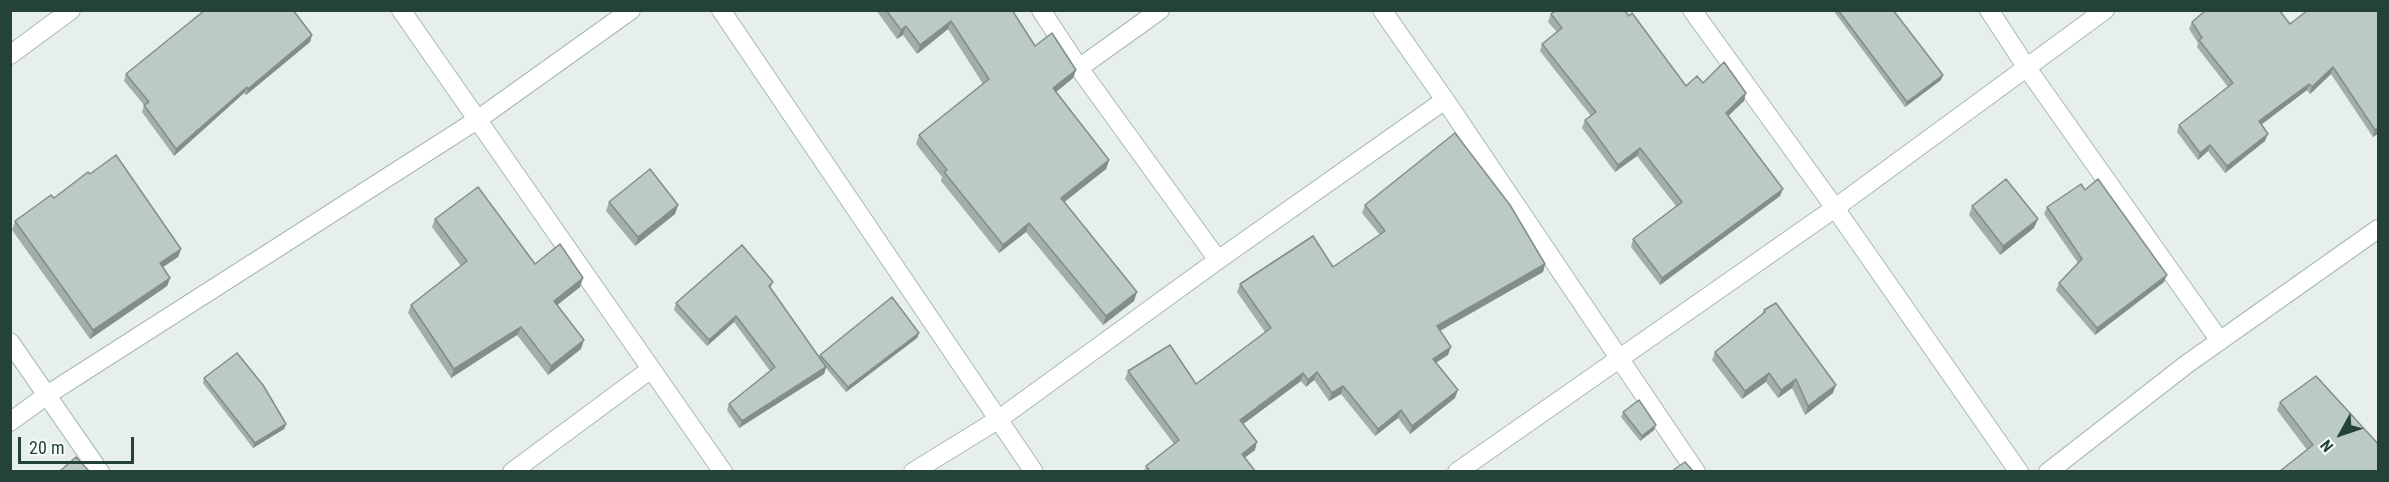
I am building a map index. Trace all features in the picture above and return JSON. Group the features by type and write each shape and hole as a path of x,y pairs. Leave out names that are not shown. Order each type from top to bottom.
{"street":[{"path":"10,55 71,10"},
{"path":"401,10 723,471"},
{"path":"10,422 46,395 477,120 631,10"},
{"path":"721,10 1034,471"},
{"path":"1041,10 1079,68 1218,260"},
{"path":"1079,68 1160,10"},
{"path":"1382,10 1696,471"},
{"path":"1692,10 1835,208 2019,471"},
{"path":"1989,10 2027,68 2220,341"},
{"path":"1457,471 1835,208 2105,10"},
{"path":"913,471 999,419 1218,260 1445,100"},
{"path":"2048,471 2220,341 2379,229"},
{"path":"10,342 100,471"},
{"path":"512,471 651,369"}],"building":[{"path":"205,10 293,10 312,35 248,89 247,87 176,149 144,105 149,102 126,74"},
{"path":"886,10 1012,10 1035,46 1052,33 1076,70 1053,88 1109,160 1061,198 1137,292 1106,316 1029,223 1003,245 944,172 947,170 919,135 989,79 951,21 920,45 906,26 901,30"},
{"path":"1556,10 1624,10 1629,16 1632,13 1686,86 1697,76 1703,83 1724,62 1746,93 1726,113 1783,189 1662,278 1633,239 1682,202 1640,148 1618,165 1585,120 1596,112 1542,44 1562,28 1551,14"},
{"path":"1838,10 1893,10 1943,75 1907,102"},
{"path":"2206,10 2279,10 2290,24 2308,10 2379,10 2379,128 2375,130 2333,67 2312,87 2309,84 2259,121 2268,134 2227,166 2210,145 2200,153 2179,125 2233,83 2199,40 2202,38 2192,22"},
{"path":"1455,133 1510,205 1545,264 1437,326 1451,347 1433,359 1458,390 1412,426 1401,410 1378,429 1343,386 1332,393 1317,372 1308,380 1303,373 1240,420 1257,442 1242,454 1255,471 1150,471 1146,466 1179,440 1128,371 1170,345 1196,384 1271,328 1240,284 1313,236 1333,267 1385,231 1365,205"},
{"path":"116,155 181,249 160,263 170,278 93,330 15,221 51,195 54,198 88,172 90,174"},
{"path":"650,169 678,205 638,237 609,202"},
{"path":"2006,179 2038,219 2003,246 1972,206"},
{"path":"2098,179 2167,275 2097,328 2059,283 2082,259 2047,207 2081,184 2085,190"},
{"path":"478,187 535,264 560,244 583,278 554,301 584,340 551,366 521,327 454,369 411,305 467,261 435,219"},
{"path":"742,245 773,282 769,286 826,367 742,421 729,404 775,367 736,316 709,340 676,303"},
{"path":"892,297 919,333 848,387 820,355"},
{"path":"1776,303 1836,385 1808,406 1796,379 1781,390 1769,373 1745,391 1715,352 1765,312 1764,310"},
{"path":"237,353 263,385 286,424 255,443 204,378"},
{"path":"2316,376 2379,445 2379,471 2280,471 2313,445 2280,402"},
{"path":"1639,400 1656,425 1642,436 1623,412"},
{"path":"76,457 89,471 60,471"},
{"path":"1685,462 1693,471 1672,471"}]}
